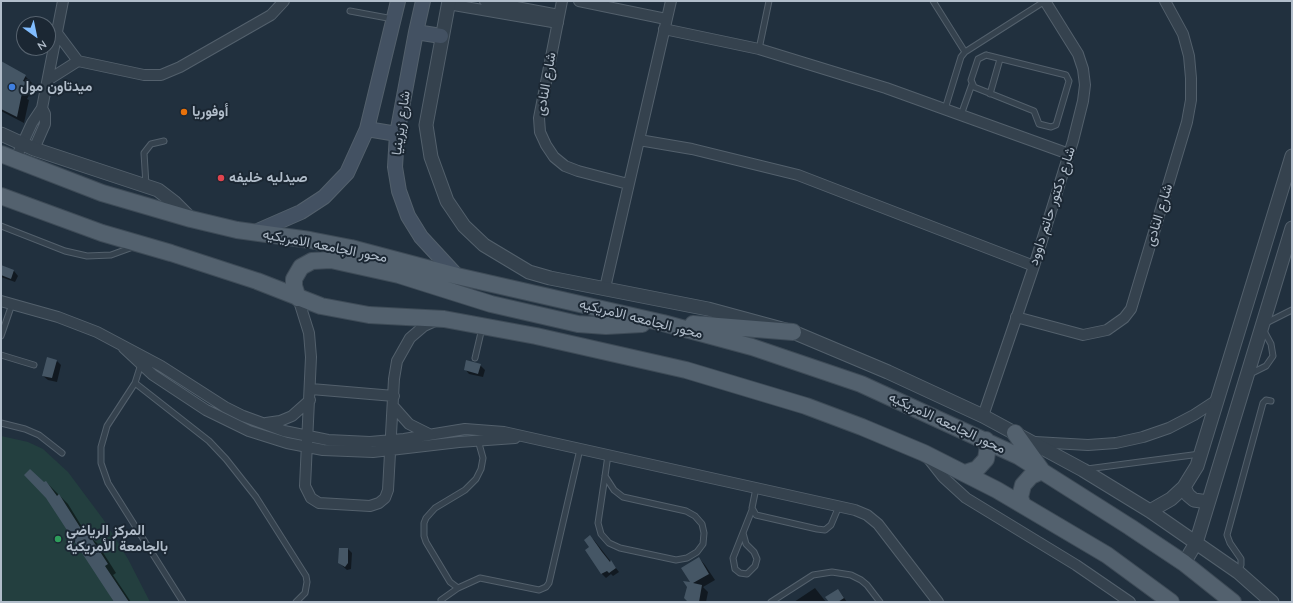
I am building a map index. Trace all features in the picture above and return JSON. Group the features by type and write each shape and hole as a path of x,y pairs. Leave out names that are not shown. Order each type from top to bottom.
{"main road":[{"name":"شارع زيزينيا","path":"253,233 301,212 324,197 347,173 367,129 398,1"},
{"name":"شارع زيزينيا","path":"423,1 397,134 395,167 399,192 408,216 421,237 457,276"},
{"path":"416,32 441,36"},
{"path":"367,129 397,134"},
{"name":"محور الجامعه الامريكيه","path":"8,157 102,193 191,219 253,233 310,240 351,248 457,276 663,323 752,347 861,384 986,440 1018,456 1184,563 1233,602"},
{"path":"1,196 65,221 257,280 298,298 339,310 369,315 440,318 482,325 626,356 744,386 862,427 924,453 965,473 1022,503 1107,555 1171,602"},
{"path":"298,298 294,286 294,279 300,267 312,261 331,260 399,275 503,307 578,324 606,326 663,323 728,326 793,332"},
{"path":"1015,433 1042,471 1031,476 1023,485 1020,497 1022,503"},
{"path":"965,473 978,469 986,459 988,446 986,440"},
{"path":"1148,584 1157,602"}],"street":[{"path":"8,157 28,146 45,124 45,114 42,108 63,1"},
{"path":"57,33 78,61 144,75 165,74 271,15 284,1"},
{"path":"485,1 558,19"},
{"name":"شارع النادى","path":"562,1 539,118 540,132 554,157 565,166 578,171 628,184"},
{"path":"579,1 759,49 886,88 1069,154"},
{"path":"604,288 671,1"},
{"name":"شارع دكتور حاتم داوود","path":"983,416 1034,266 1069,154 1083,101 1085,85 1083,69 1078,54 1045,1"},
{"name":"شارع النادى","path":"1016,317 1083,335 1107,330 1124,318 1131,309 1187,122 1191,100 1189,56 1183,34 1165,1"},
{"path":"558,19 449,2 441,36 426,125 431,156 447,201 464,226 484,245 503,258 529,272 550,278 708,309 793,332 983,416 1083,470 1150,511 1238,572 1272,602"},
{"path":"48,80 78,61"},
{"path":"1,134 28,146 146,186 166,196 191,219"},
{"path":"638,140 700,151 798,174 1034,266"},
{"path":"1150,511 1171,499 1184,487 1197,466 1292,156"},
{"path":"1184,563 1196,543 1292,228"},
{"path":"298,298 310,339 311,389 305,482 308,495 319,504 370,506 382,501 388,490 395,369 405,345 416,332 440,318"},
{"path":"1,301 73,322 116,340 144,355 225,407 262,423 308,436 349,441 391,440 478,429 504,432 862,512 878,524 938,602"},
{"path":"116,340 141,366 172,389 230,423 268,438 307,447 356,452 390,451 478,440 529,438"},
{"path":"311,389 393,401 409,424 431,434"},
{"path":"262,423 280,421 292,416 310,400"},
{"path":"1033,442 1088,445 1116,443 1143,437 1169,428 1194,415 1217,400"},
{"path":"924,453 944,477 966,498 1076,565 1130,602"},
{"path":"1184,487 1188,495 1194,500 1208,502"}],"lane":[{"path":"759,49 769,1"},
{"path":"933,1 965,52"},
{"path":"945,109 961,57 965,52 1045,1"},
{"path":"350,11 394,19"},
{"path":"961,115 972,84 978,59 986,55 1063,73 1069,81 1057,123 1051,127 1038,123 1037,114 1034,111 990,94 974,87 972,84"},
{"path":"990,94 1000,58"},
{"path":"146,186 144,154 151,144 164,141"},
{"path":"1,226 65,251 88,256 111,255 140,245"},
{"path":"1,336 12,304"},
{"path":"1246,378 1255,371 1266,366 1273,356 1271,344 1261,327 1274,318 1292,310"},
{"path":"475,358 482,325"},
{"path":"1,355 34,365"},
{"path":"144,355 134,383 107,426 100,455 102,470 122,507 183,602"},
{"path":"134,383 212,444 256,497 306,576 308,582 305,593 296,602"},
{"path":"1238,572 1241,565 1241,559 1230,543 1227,535 1263,403 1266,400 1271,401"},
{"path":"1,423 25,429 39,435 62,453"},
{"path":"458,588 450,582 426,542 424,536 424,524 426,518 435,508 464,490 476,478 481,469 483,458 478,440"},
{"path":"441,600 458,588 480,578 538,590 546,587 549,583 580,450"},
{"path":"1083,470 1201,454"},
{"path":"605,476 614,490 623,497 686,511 695,516 702,524 704,534 703,544 697,552 687,558 676,560 620,548 609,543 601,534 598,523 605,476 608,456"},
{"path":"743,533 746,544 754,552 757,559 756,566 747,574 737,571 733,562 734,553 752,510 756,488"},
{"path":"752,510 756,515 761,517 821,530 828,528 831,525 839,506"},
{"path":"771,602 813,576 832,572 851,575 861,580 867,585 880,602"}],"green space":[{"name":"المركز الرياضي بالجامعة الأمريكية","path":"1,436 28,442 43,449 68,472 103,519 128,559 150,602 1,602"}],"building":[{"name":"ميدتاون مول","path":"1,61 26,75 23,81 26,82 21,92 17,117 1,109"},
{"path":"1,265 14,270 11,279 1,275"},
{"path":"47,357 57,360 52,378 42,376"},
{"path":"466,360 481,364 478,374 464,370"},
{"path":"30,469 44,482 46,481 57,496 59,494 85,535 88,533 108,564 105,566 129,602 114,602 46,498 24,475"},
{"path":"590,535 616,568 609,573 607,571 601,574 585,550 589,547 584,540"},
{"path":"339,548 348,548 348,563 345,567 338,563"},
{"path":"699,557 709,574 693,583 702,585 699,602 688,602 684,598 687,587 683,581 690,582 681,568"},
{"path":"838,589 844,598 838,602 829,602 825,597"}],"place":[{"name":"ميدتاون مول","path":"12,87"},
{"name":"أوفوريا","path":"184,112"},
{"name":"صيدليه خليفه","path":"221,178"},
{"name":"المركز الرياضي بالجامعة الأمريكية","path":"58,539"}]}
